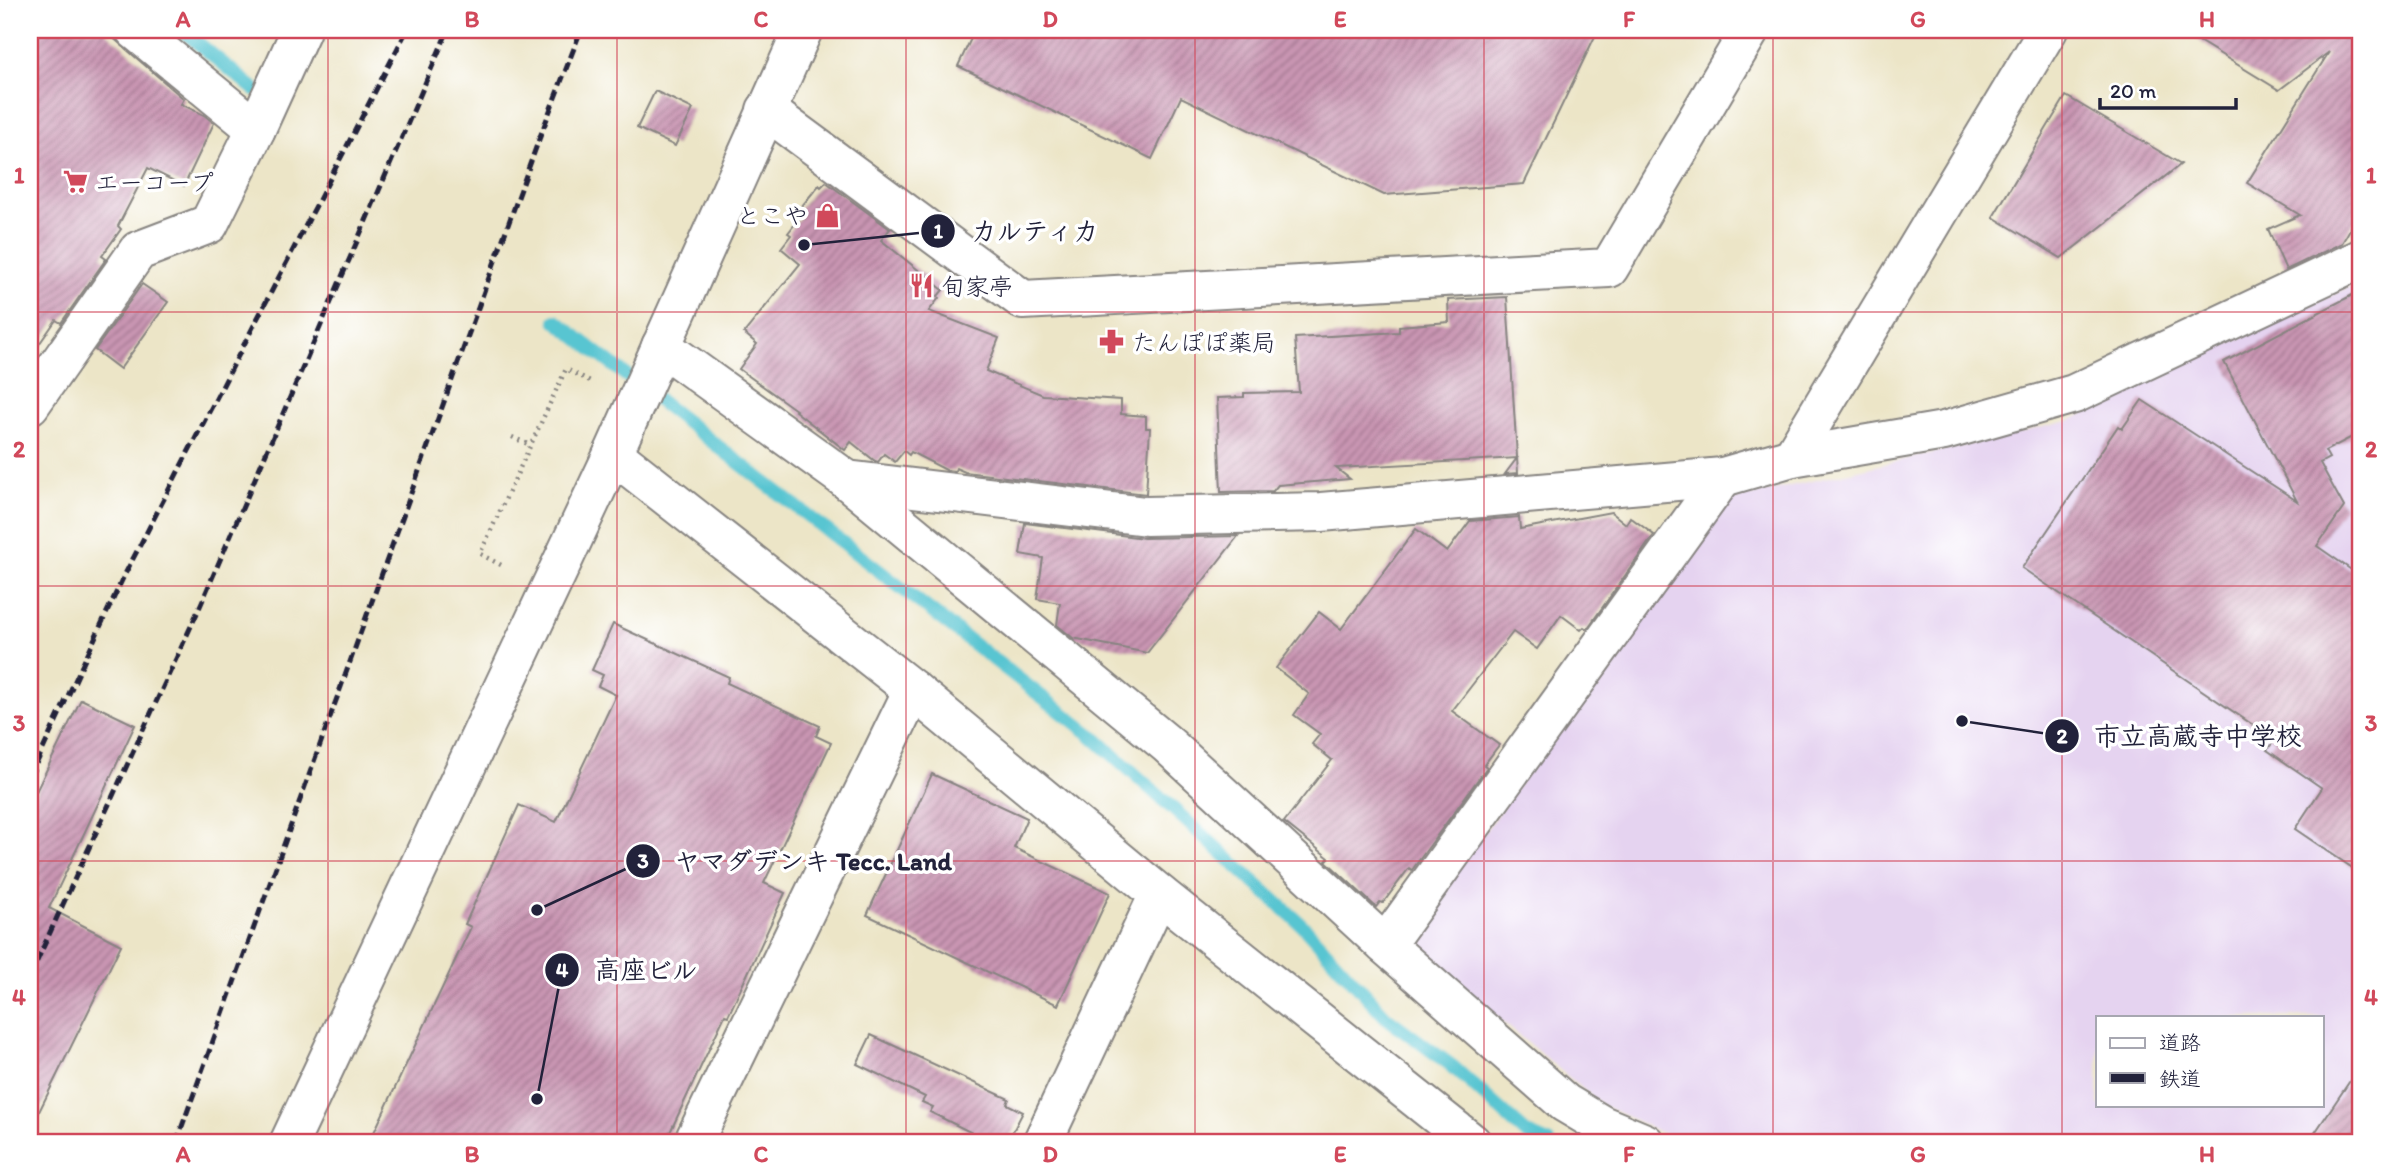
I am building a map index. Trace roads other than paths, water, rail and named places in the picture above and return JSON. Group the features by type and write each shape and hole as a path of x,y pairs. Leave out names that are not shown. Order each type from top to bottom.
{"street":[{"path":"135,30 256,129"},
{"path":"30,405 138,251 209,224 301,30"},
{"path":"289,1143 613,454 803,30"},
{"path":"766,110 1023,300 1609,268 1749,30"},
{"path":"1792,457 2048,30"},
{"path":"847,480 1146,516 1321,512 1723,477 1792,457 1944,431 2074,394 2360,259"},
{"path":"657,354 847,480 1167,744 1385,945 1597,1134 1645,1143"},
{"path":"613,454 913,690 1159,894 1472,1143"},
{"path":"1385,945 1723,477"},
{"path":"692,1143 913,690"},
{"path":"1042,1143 1159,894"}],"waterway":[{"path":"182,30 254,89"},
{"path":"556,321 1090,734 1302,925 1386,1017 1452,1066 1527,1134 1548,1143"}],"railway":[{"path":"30,777 123,578 407,30"},
{"path":"30,976 198,611 448,30"},
{"path":"176,1143 538,142 581,30"}],"place":[{"name":"エーコープ","path":"75,182"},
{"name":"とこや","path":"828,215"},
{"name":"カルティカ","path":"804,245"},
{"name":"旬家亭","path":"921,286"},
{"name":"たんぽぽ薬局","path":"1112,342"},
{"name":"市立高蔵寺中学校","path":"1962,721"},
{"name":"ヤマダデンキ Tecc. Land","path":"537,910"},
{"name":"高座ビル","path":"537,1099"}]}
